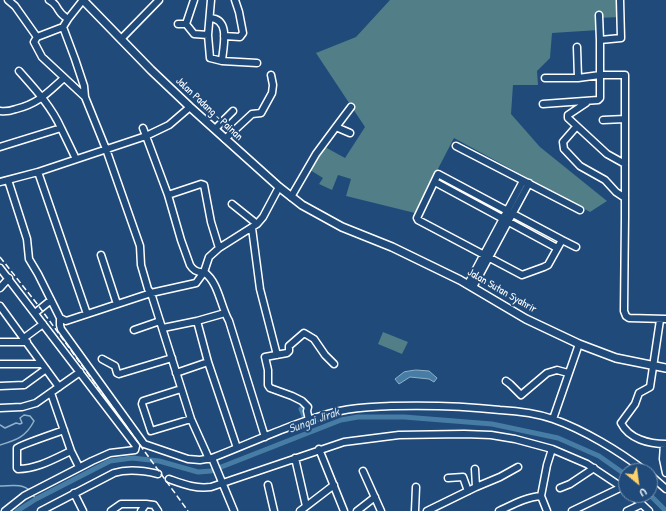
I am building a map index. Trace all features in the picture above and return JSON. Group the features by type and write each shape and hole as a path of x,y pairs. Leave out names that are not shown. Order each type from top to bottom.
{"main road":[{"name":"Jalan Padang - Painan","path":"83,0 151,70 225,139 291,197 331,221"},
{"name":"Jalan Sutan Syahrir","path":"331,221 402,251 470,286 526,319 579,344 616,358 666,368"}],"street":[{"path":"8,0 15,6 37,37"},
{"path":"49,0 54,2 60,12 68,19"},
{"path":"83,0 63,27 37,37 34,42 42,57 85,97"},
{"path":"121,39 159,0"},
{"path":"186,24 194,0"},
{"path":"211,0 208,35 210,58 222,61 257,62"},
{"path":"224,36 240,38 243,33 235,0"},
{"path":"600,40 621,38 620,0"},
{"path":"543,104 587,102 598,100 600,98 599,15"},
{"path":"210,18 216,18 220,21 223,27 224,36 222,61"},
{"path":"178,24 186,24"},
{"path":"186,24 194,34 208,35"},
{"path":"63,27 84,86 85,97 106,149 140,246 141,265 148,289 151,293 163,328 191,419 212,459 234,511"},
{"path":"577,47 578,78"},
{"path":"19,71 54,113 76,159"},
{"path":"225,139 252,114 262,112 274,89 271,75"},
{"path":"546,78 578,78 600,75 625,75 624,311 626,316 629,318 663,320 650,387 639,393 635,404 621,422 631,436 651,443 665,444 663,459 666,473"},
{"path":"0,111 6,112 30,105 64,78"},
{"path":"587,102 568,115 568,118 607,154 625,164"},
{"path":"0,182 38,172 146,136 169,125 190,107"},
{"path":"291,197 316,154 351,107"},
{"path":"214,129 232,111"},
{"path":"602,120 626,119"},
{"path":"336,127 350,133"},
{"path":"576,127 564,142 564,149 580,166 605,180 616,192 625,198"},
{"path":"0,147 62,128"},
{"path":"143,128 168,195 190,265 199,273 204,272 209,276 214,284 229,321 265,437"},
{"path":"456,146 580,210"},
{"path":"38,172 87,314"},
{"path":"562,240 548,265 522,275 418,220 417,218 438,174 576,247"},
{"path":"8,180 27,239 29,259 60,318 61,329 144,444 188,459 212,459 306,421 340,411 362,408 412,406 490,408 533,413 553,419 584,433 635,463"},
{"path":"435,182 557,248"},
{"path":"470,286 526,182"},
{"path":"168,195 201,184 204,185 211,222 219,248"},
{"path":"60,318 65,321 70,320 151,293 196,283 204,272 209,257 219,248 254,226 263,216 279,187"},
{"path":"232,204 254,226 260,289 277,355"},
{"path":"101,255 117,304"},
{"path":"0,268 136,446 135,450 105,455 79,467 24,496 5,511"},
{"path":"0,288 8,278"},
{"path":"35,313 50,300"},
{"path":"0,306 60,387"},
{"path":"163,328 198,321 225,313"},
{"path":"134,330 160,321"},
{"path":"198,321 208,362 236,445"},
{"path":"0,342 25,340 43,324"},
{"path":"306,421 308,407 302,401 292,396 275,391 268,385 268,370 265,357 287,353 289,351 289,346 304,333 314,339 324,355 334,364"},
{"path":"553,419 579,344"},
{"path":"102,359 114,366 119,374 172,358"},
{"path":"176,373 208,362"},
{"path":"0,364 44,366"},
{"path":"0,386 24,385 44,366"},
{"path":"506,381 521,395 547,373 557,370 568,373"},
{"path":"0,408 32,405 80,372"},
{"path":"181,388 143,401 142,404 151,431 191,419"},
{"path":"51,393 71,451 79,467"},
{"path":"64,430 19,446 17,448 17,468 18,470 36,466 71,451"},
{"path":"169,479 188,486 202,488 211,487 222,482 344,442 399,435 464,434 491,435 515,439 552,450 594,468 618,484"},
{"path":"319,450 344,511"},
{"path":"547,511 541,496 547,465 552,450"},
{"path":"295,458 306,506"},
{"path":"427,511 518,467"},
{"path":"560,488 570,484 594,468"},
{"path":"475,469 476,487"},
{"path":"41,511 109,474 118,471 151,472 158,474"},
{"path":"363,471 381,511"},
{"path":"448,478 462,477 468,491"},
{"path":"268,485 274,511"},
{"path":"300,511 334,485"},
{"path":"415,511 416,487"},
{"path":"572,511 582,509 618,491"},
{"path":"74,493 83,511"},
{"path":"499,511 519,502 541,496"},
{"path":"357,511 375,497"},
{"path":"111,511 121,504 154,505 158,511"},
{"path":"141,511 146,504"},
{"path":"627,511 642,504 649,511"}],"green space":[{"path":"390,0 619,0 620,17 598,18 599,30 552,33 550,58 537,71 538,85 513,85 511,114 540,147 607,201 590,212 454,138 415,213 346,196 351,179 338,175 332,190 319,184 323,178 310,170 325,147 345,158 365,127 316,53 356,37"},
{"path":"383,332 408,342 402,354 378,344"}],"water":[{"path":"416,370 429,371 437,378 434,382 429,379 410,377 399,384 395,379 404,372"}],"waterway":[{"path":"301,409 305,418"},
{"path":"0,425 5,428 16,423 20,424 22,423 20,418 24,415 30,416 34,421 28,431 20,437 0,445"},
{"name":"Sungai Jirak","path":"17,511 36,499 110,461 132,458 159,461 198,472 211,471 341,420 358,417 404,417 492,424 558,438 599,456 618,469"},
{"path":"0,486 20,486 27,488 30,491"},
{"name":"Sungai Jirak","path":"32,494 36,499"},
{"name":"Sungai Jirak","path":"658,503 666,511"}],"railway":[{"path":"0,257 38,305 188,511"}]}
